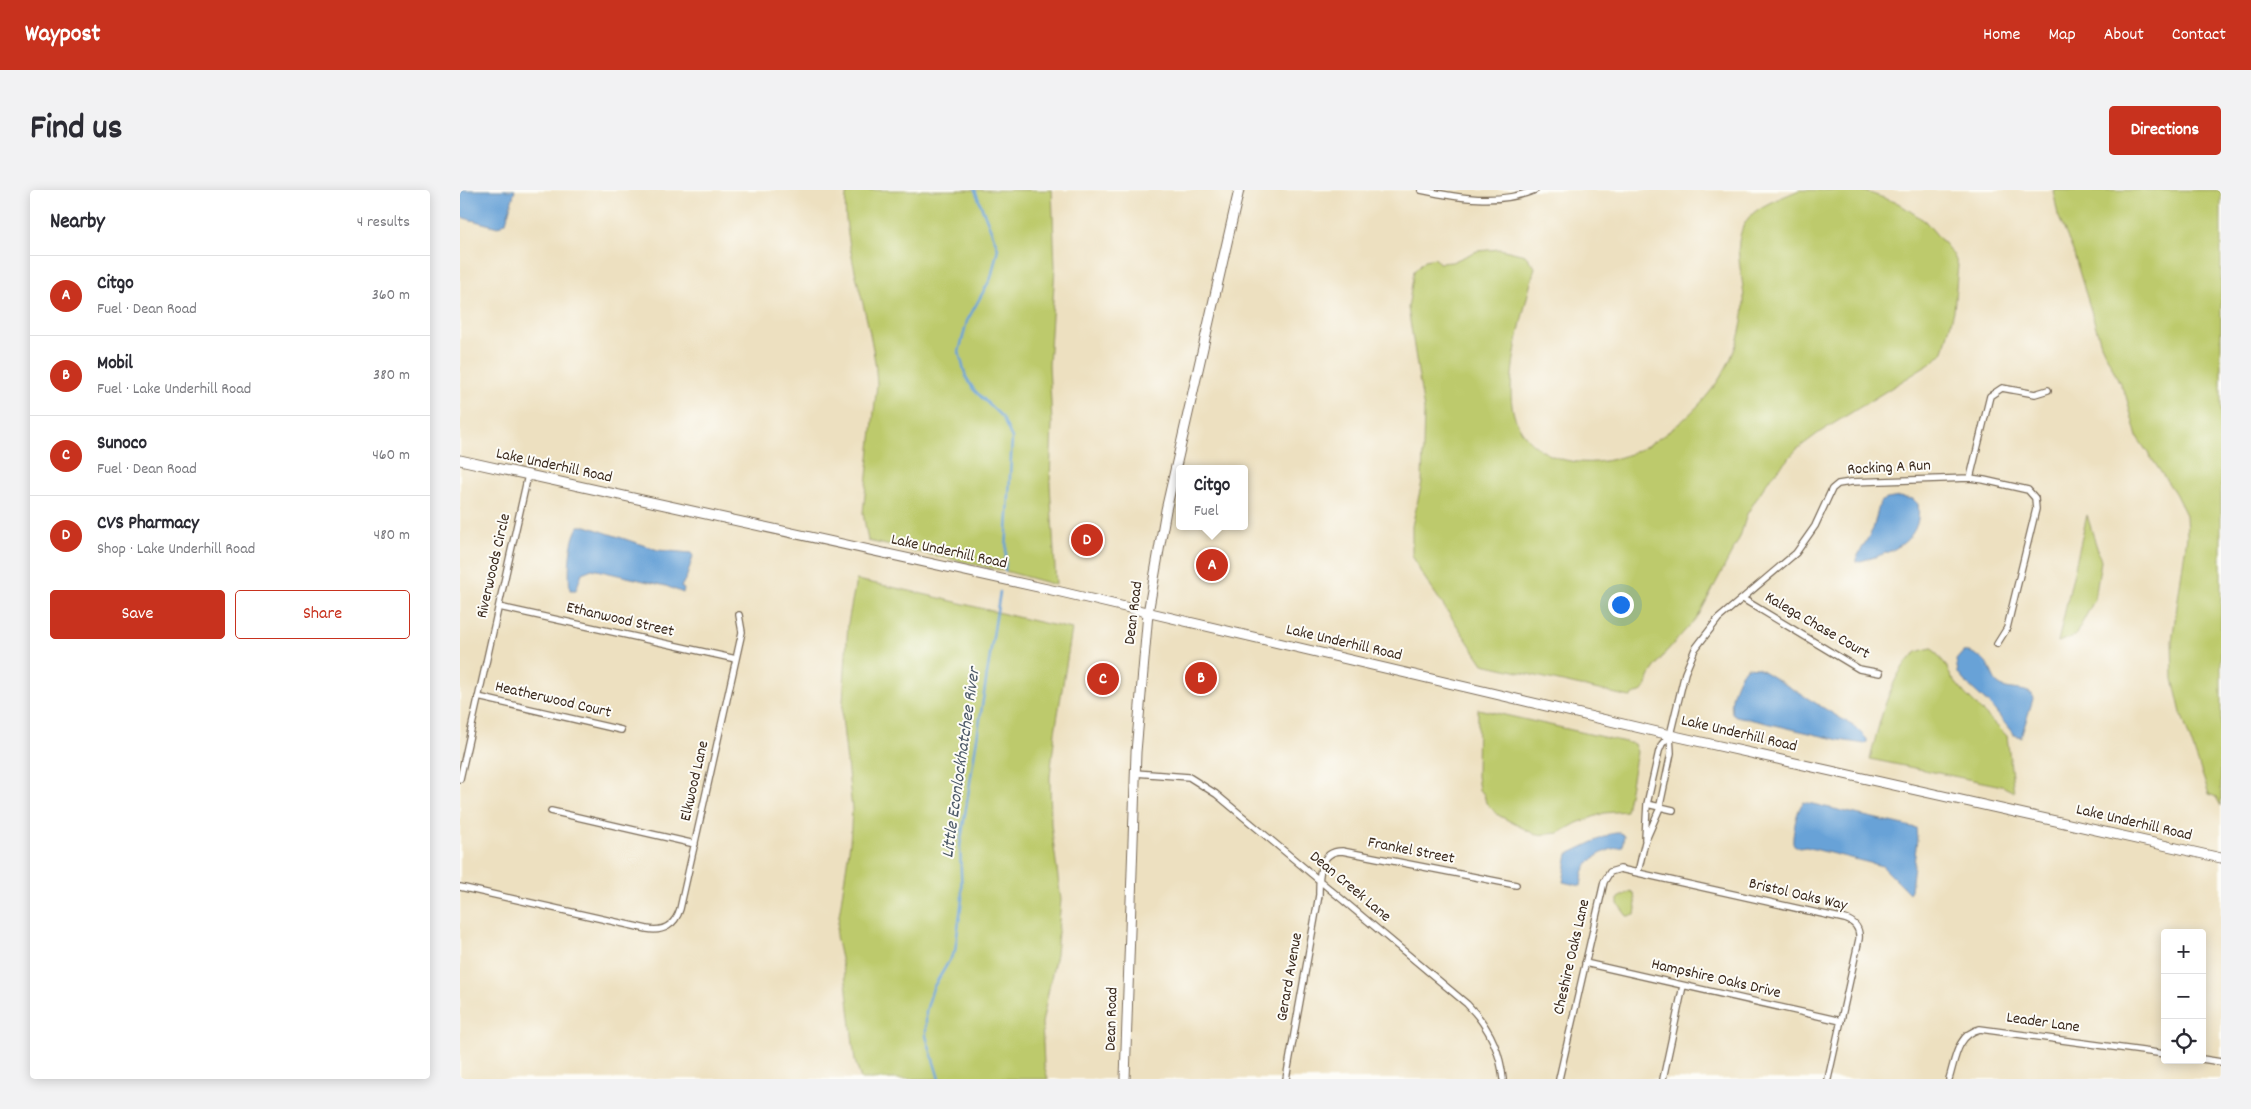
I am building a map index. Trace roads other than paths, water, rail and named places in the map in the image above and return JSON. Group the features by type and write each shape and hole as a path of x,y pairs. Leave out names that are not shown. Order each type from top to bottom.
{"street":[{"name":"Dean Road","path":"1176,465 1239,190"},
{"path":"1421,190 1457,198 1474,199 1504,198 1535,190"},
{"path":"1970,478 1990,396 2002,388 2035,394 2048,390"},
{"name":"Lake Underhill Road","path":"460,460 1148,613 1670,735 2221,858"},
{"name":"Dean Road","path":"1125,1079 1139,703 1148,613 1166,510 1176,466"},
{"name":"Riverwoods Circle","path":"460,779 528,475"},
{"name":"Rocking A Run","path":"1638,872 1645,842 1660,807 1672,753 1670,735 1685,674 1695,649 1712,626 1796,553 1815,526 1830,492 1838,484 1970,478 2025,489 2033,494 2036,503 2007,628 1997,644"},
{"name":"Kalega Chase Court","path":"1743,599 1859,669 1880,674"},
{"name":"Ethanwood Street","path":"499,607 736,660"},
{"name":"Elkwood Lane","path":"460,887 651,930 669,926 676,919 680,909 742,632 739,615"},
{"name":"Heatherwood Court","path":"478,697 621,730"},
{"name":"Rocking A Run","path":"1645,842 1647,804 1660,748 1670,735"},
{"name":"Dean Creek Lane","path":"1135,773 1184,776 1200,782 1319,880 1473,1009 1494,1041 1501,1064 1503,1079"},
{"path":"1647,804 1673,810"},
{"path":"551,811 694,844"},
{"name":"Frankel Street","path":"1319,880 1323,862 1332,853 1342,850 1516,885"},
{"name":"Cheshire Oaks Lane","path":"1559,1079 1607,875 1612,870 1620,869 1638,872"},
{"name":"Bristol Oaks Way","path":"1638,872 1845,919 1853,923 1857,928 1859,937 1828,1079"},
{"name":"Gerard Avenue","path":"1286,1079 1319,895 1319,880"},
{"name":"Hampshire Oaks Drive","path":"1585,963 1841,1021"},
{"path":"1662,1079 1684,986"},
{"name":"Leader Lane","path":"1949,1079 1962,1041 1969,1033 1980,1029 2161,1053"},
{"path":"2206,1060 2221,1062"}],"water":[{"path":"460,190 515,190 506,222 498,227 460,217"},
{"path":"1899,497 1913,499 1918,504 1918,518 1915,529 1909,538 1890,551 1856,562 1873,529 1880,502"},
{"path":"579,526 586,526 658,550 691,553 693,556 687,576 681,587 684,589 683,593 666,586 592,569 582,573 576,590 570,590 569,566 571,548"},
{"path":"1963,652 1975,654 1983,660 1998,684 2032,694 2033,699 2021,737 2014,735 1992,707 1958,673 1956,660"},
{"path":"1747,667 1758,668 1855,727 1867,739 1867,742 1865,744 1839,740 1736,716 1732,713 1731,707 1733,695 1740,676"},
{"path":"1804,802 1916,828 1917,839 1911,890 1909,893 1882,866 1806,847 1799,848 1793,844 1793,834 1799,809"},
{"path":"1616,833 1621,833 1624,836 1622,847 1605,851 1595,857 1584,870 1581,886 1563,882 1568,854"}],"waterway":[{"name":"Little Econlockhatchee River","path":"975,190 998,248 991,278 967,321 959,352 966,377 974,390 1002,417 1012,438 1005,571"},
{"name":"Little Econlockhatchee River","path":"939,1079 926,1036 926,1011 933,988 955,951 962,899 960,846 1000,592"}],"place":[{"name":"CVS Pharmacy","path":"1087,540"},
{"name":"Citgo","path":"1212,565"},
{"name":"Mobil","path":"1201,678"},
{"name":"Sunoco","path":"1103,679"}]}
